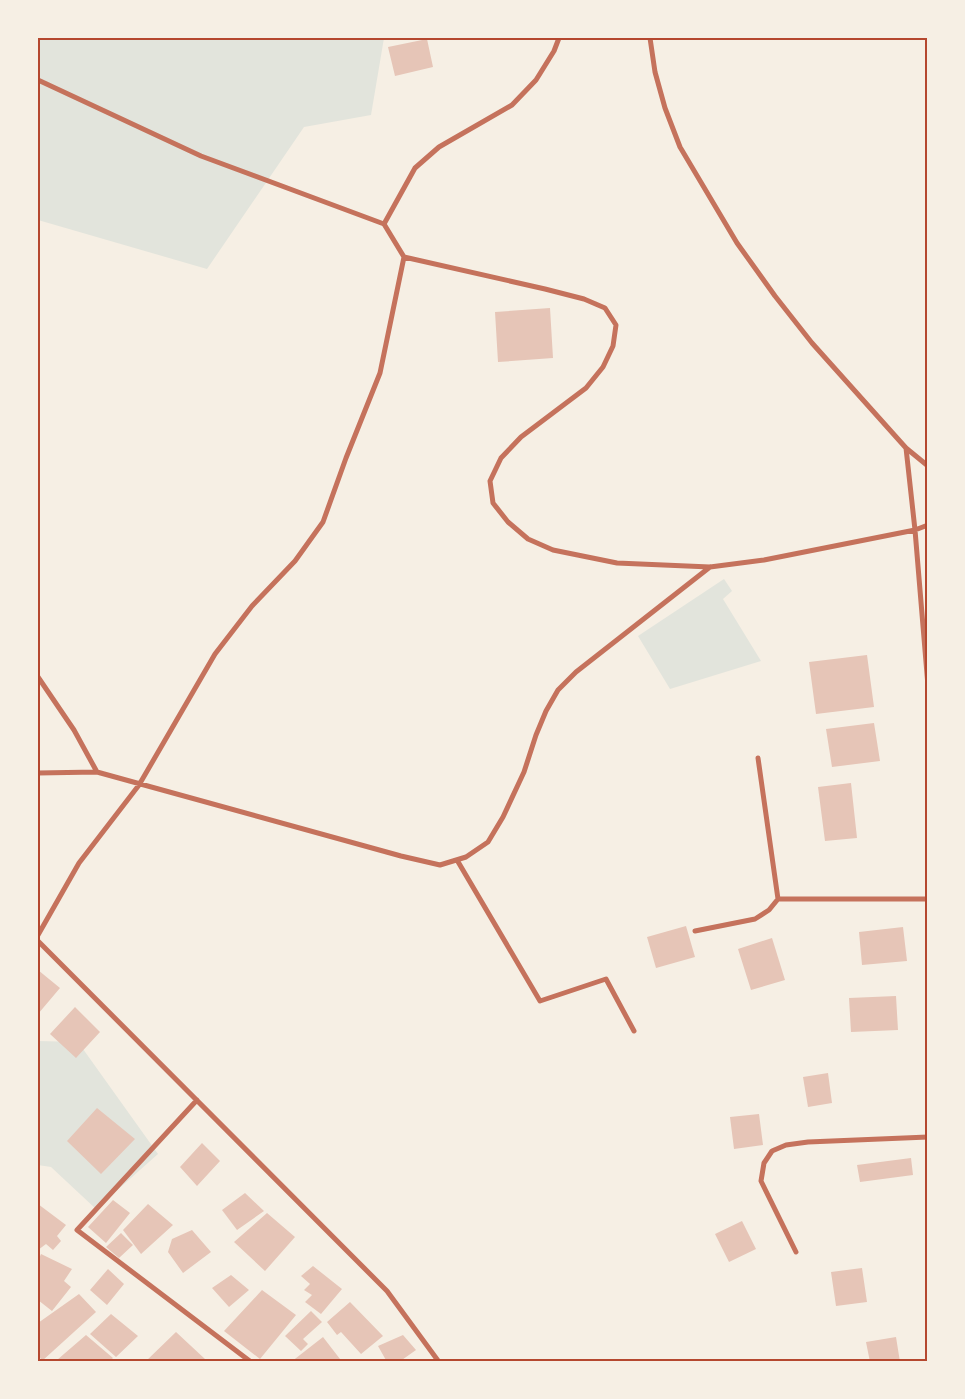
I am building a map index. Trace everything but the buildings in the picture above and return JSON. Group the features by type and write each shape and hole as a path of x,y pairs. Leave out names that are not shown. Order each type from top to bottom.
{"street":[{"path":"384,224 415,168 440,147 512,105 536,80 554,51 559,38"},
{"path":"650,38 655,72 680,147 737,243 812,343 906,448 928,466"},
{"path":"38,80 200,156 384,224 404,257 380,373 346,458 324,522 295,562 252,606 215,654 140,785 78,863 38,935"},
{"path":"404,257 584,299 605,308 616,325 613,346 603,368 586,388 521,437 501,458 490,480 493,503 508,522 528,539 553,550 617,563 710,566 764,560 915,530 928,525"},
{"path":"906,448 928,686"},
{"path":"38,773 97,772 401,856 440,865 457,860 466,857 488,842 503,817 524,772 539,727 558,690 576,672 710,566"},
{"path":"38,677 74,730 97,772"},
{"path":"695,931 755,919 769,910 778,899 758,758"},
{"path":"457,860 540,1001 606,978 634,1031"},
{"path":"778,899 928,898"},
{"path":"38,941 387,1291 439,1362"},
{"path":"197,1100 78,1230 251,1362"},
{"path":"796,1252 761,1181 764,1163 772,1151 786,1145 808,1142 928,1137"}],"shaded area":[{"path":"38,38 384,38 371,115 304,127 207,269 38,220"},
{"path":"724,579 732,591 723,599 761,661 670,689 638,636"},
{"path":"38,1041 78,1042 158,1154 96,1209 51,1167 38,1165"}]}
